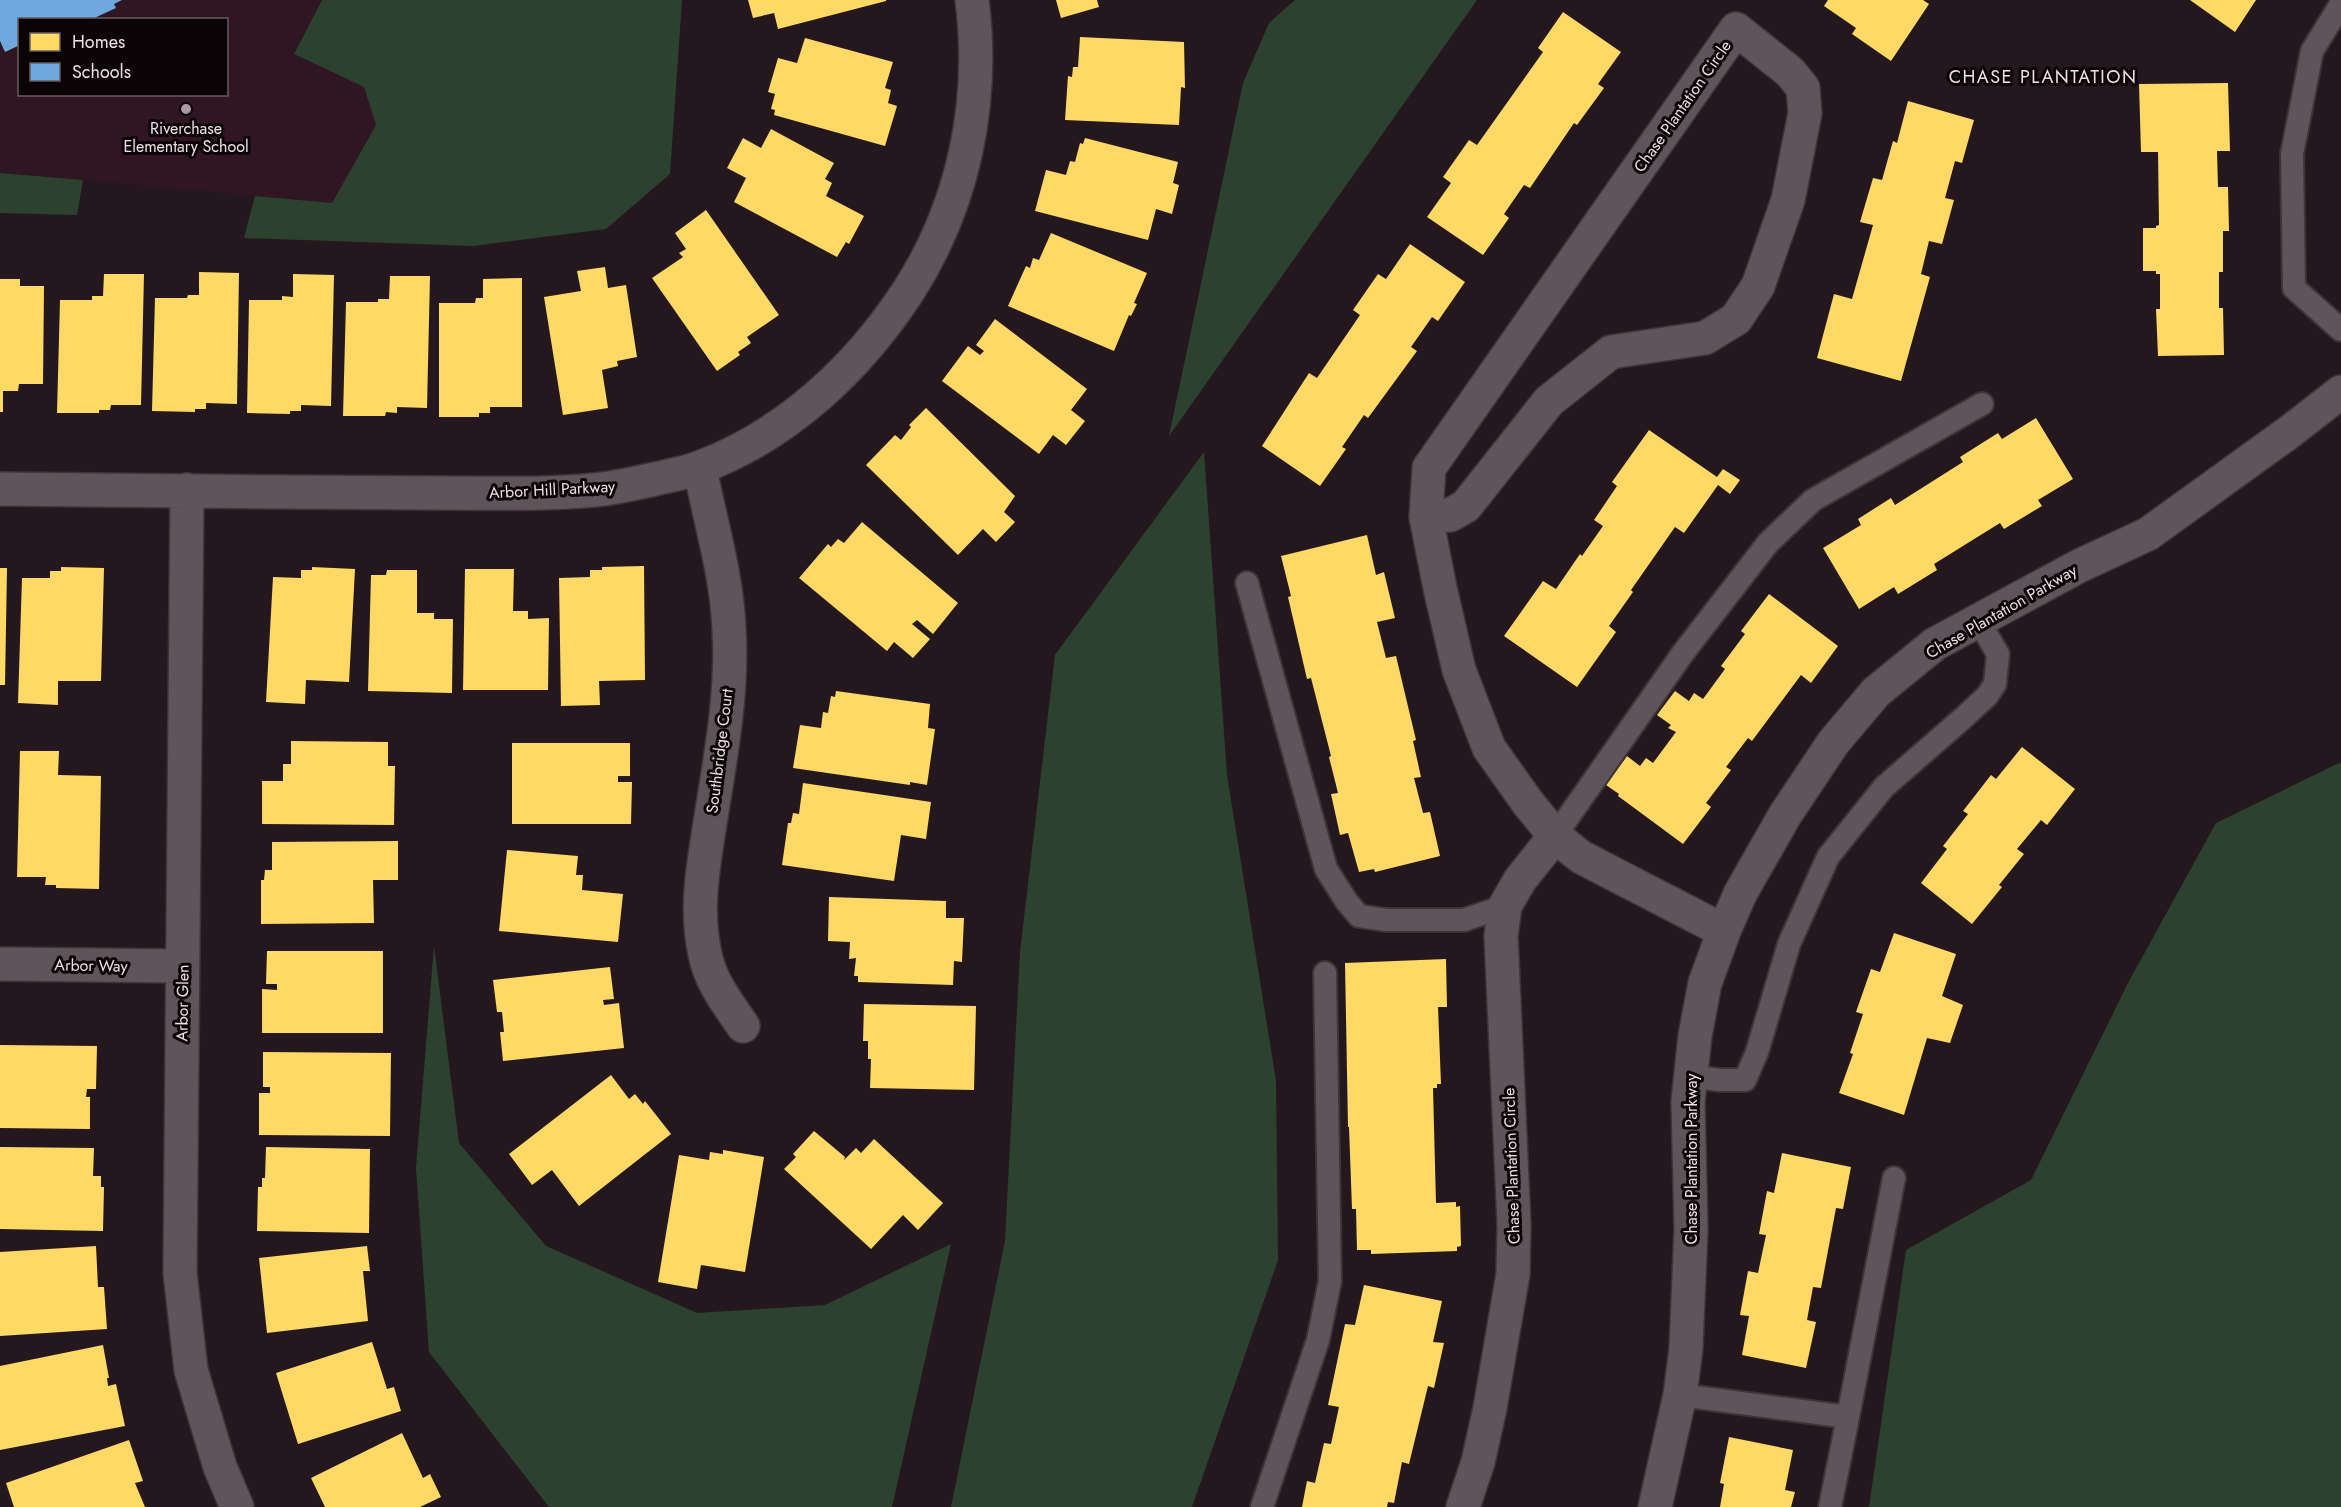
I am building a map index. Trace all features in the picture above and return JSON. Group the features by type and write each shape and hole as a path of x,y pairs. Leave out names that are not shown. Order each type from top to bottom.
{"street":[{"name":"Arbor Hill Parkway","path":"0,489 187,490 253,493 538,493 596,490 700,468 747,445 822,394 861,356 894,313 925,266 959,178 972,131 976,78 972,0"},
{"name":"Chase Plantation Circle","path":"1426,517 1450,515 1466,506 1549,401 1611,352 1705,338 1736,319 1758,286 1788,200 1806,113 1803,88 1790,72 1736,29 1429,468 1426,517 1459,670 1489,748 1528,803 1555,836 1581,857 1724,931"},
{"name":"Chase Plantation Parkway","path":"1655,1507 1680,1395 1686,1348 1690,1295 1688,1101 1695,1036 1705,984 1724,931 1740,894 1785,815 1833,743 1876,692 1935,644 2079,566 2148,534 2288,434 2341,392"},
{"name":"Southbridge Court","path":"700,468 724,584 729,630 724,729 699,895 701,925 705,956 717,986 743,1026"},
{"name":"Arbor Glen","path":"187,490 180,1273 191,1370 220,1467 237,1507"},
{"name":"Chase Plantation Circle","path":"1463,1507 1478,1462 1490,1408 1513,1274 1514,1224 1501,936 1505,906 1520,880 1555,836"},
{"name":"Arbor Way","path":"0,964 182,966"}],"lane":[{"path":"2341,4 2312,51 2292,154 2294,288 2341,330"},
{"path":"1555,836 1683,653 1768,543 1813,500 1982,404"},
{"path":"1247,583 1326,869 1347,902 1359,916 1386,920 1464,920 1505,906"},
{"path":"1691,1076 1719,1080 1745,1080 1757,1052 1789,944 1828,857 1884,787 1987,696 1995,684 1998,654 1978,620"},
{"path":"1262,1507 1318,1340 1330,1281 1325,973"},
{"path":"1830,1507 1894,1178"},
{"path":"1680,1395 1848,1417"}],"shaded area":[{"name":"Riverchase Elementary School","path":"0,0 322,0 294,54 364,87 376,124 332,203 0,172"}],"green space":[{"path":"322,0 682,0 670,174 606,229 473,246 244,238 255,196 332,203 376,125 364,87 294,54"},
{"path":"1295,0 1477,0 1169,436 1243,83 1269,23"},
{"path":"0,173 83,180 77,215 0,213"},
{"path":"1204,452 1227,775 1276,1081 1278,1260 1192,1507 951,1507 1005,1241 1020,952 1055,655"},
{"path":"2341,763 2341,1507 1869,1507 1906,1250 2031,1180 2128,983 2216,823"},
{"path":"434,946 459,1143 546,1246 697,1313 825,1305 951,1244 892,1507 549,1507 429,1352 416,1168"}],"building: Homes":[{"path":"748,0 886,1 778,29 774,13 753,18"},
{"path":"1056,0 1097,0 1099,7 1061,18"},
{"path":"1828,0 1923,0 1929,4 1891,61 1852,34 1856,28 1824,6"},
{"path":"2190,0 2256,0 2235,32"},
{"path":"1563,12 1621,52 1598,84 1604,88 1577,125 1574,123 1530,188 1524,185 1504,214 1509,218 1483,255 1427,217 1451,183 1443,177 1469,140 1477,145 1543,52 1538,48"},
{"path":"1080,37 1184,42 1185,88 1181,87 1179,125 1065,120 1068,76 1072,77 1073,67 1078,67"},
{"path":"805,38 893,62 885,88 891,90 888,103 897,106 885,146 774,115 775,110 771,109 775,94 768,92 778,58 797,63"},
{"path":"2228,83 2230,151 2217,151 2218,187 2228,187 2229,231 2223,231 2223,272 2219,272 2219,308 2223,308 2224,355 2158,356 2156,309 2160,309 2160,274 2156,274 2156,271 2143,271 2143,228 2156,228 2159,225 2158,152 2141,152 2139,84"},
{"path":"1908,101 1974,120 1962,163 1955,161 1945,198 1954,200 1942,244 1929,241 1921,274 1930,277 1901,381 1817,358 1834,294 1852,299 1873,225 1860,222 1873,178 1882,180 1893,141 1897,143"},
{"path":"771,129 834,163 825,179 832,183 826,196 864,216 849,244 846,242 837,257 734,202 746,178 727,168 743,138 761,148"},
{"path":"1085,138 1178,162 1173,183 1179,185 1172,214 1156,209 1148,240 1035,211 1046,170 1066,175 1070,161 1075,162 1080,143 1083,144"},
{"path":"706,210 779,315 747,337 751,343 738,352 740,355 717,371 652,278 683,257 679,253 686,249 675,233"},
{"path":"1051,233 1147,273 1134,303 1137,304 1131,316 1129,315 1114,351 1008,306 1026,266 1030,268 1033,258 1039,260"},
{"path":"1410,244 1465,282 1438,321 1432,317 1411,347 1417,351 1368,418 1364,415 1342,447 1346,449 1320,486 1262,446 1309,373 1317,378 1360,315 1353,310 1378,274 1386,279"},
{"path":"605,267 608,288 626,285 637,357 617,361 618,366 602,370 608,408 563,415 544,297 581,291 577,271"},
{"path":"199,272 239,273 237,404 206,403 206,409 195,409 195,412 152,411 155,298 187,298 188,295 199,295"},
{"path":"104,274 144,274 141,405 111,405 110,410 99,410 99,413 57,413 60,300 92,300 92,296 103,296"},
{"path":"293,274 334,275 331,406 301,405 301,411 290,411 290,414 247,413 249,300 282,300 282,296 293,297"},
{"path":"390,276 430,276 427,408 397,407 397,413 386,412 385,416 343,416 346,302 378,302 378,299 389,299"},
{"path":"522,278 522,407 490,407 490,413 479,413 479,417 439,417 439,303 475,303 476,298 483,298 483,279"},
{"path":"0,279 20,279 20,286 44,286 43,384 19,384 18,391 3,391 3,412 0,412"},
{"path":"995,319 1087,389 1071,410 1085,421 1066,445 1053,435 1039,454 942,381 968,346 980,355 984,351 976,345"},
{"path":"926,408 1015,496 1004,512 1015,522 996,542 983,529 958,555 866,465 895,435 901,440 911,427 909,425"},
{"path":"2036,418 2073,479 2038,500 2042,506 2004,529 2000,523 1934,564 1937,570 1898,594 1894,587 1859,609 1823,548 1861,525 1858,519 1891,498 1895,505 1963,462 1960,457 1998,433 2002,439"},
{"path":"1649,430 1717,477 1723,469 1740,480 1730,494 1718,485 1684,533 1675,527 1631,590 1633,592 1609,626 1616,632 1577,687 1504,636 1543,581 1556,589 1580,554 1582,556 1603,526 1594,520 1617,486 1612,482"},
{"path":"862,522 958,603 933,634 917,620 912,624 930,639 913,658 894,642 887,651 799,578 828,544 831,547 838,539 844,543"},
{"path":"1367,535 1376,575 1384,572 1395,618 1377,622 1386,658 1396,656 1416,740 1413,741 1421,777 1414,778 1423,813 1430,812 1440,856 1375,872 1374,869 1359,872 1348,833 1340,835 1331,794 1338,793 1329,757 1331,756 1311,678 1307,679 1281,556"},
{"path":"644,566 645,680 599,681 600,705 561,706 559,578 590,577 590,570 602,570 602,567"},
{"path":"61,567 104,568 101,681 58,681 58,705 18,703 22,578 50,578 50,571 61,571"},
{"path":"312,567 355,569 349,682 306,680 305,704 266,702 273,577 301,578 301,570 312,570"},
{"path":"0,568 7,568 5,685 0,685"},
{"path":"465,569 514,569 513,611 528,611 528,619 549,618 548,690 463,690"},
{"path":"387,570 417,570 417,613 434,613 434,619 453,619 452,693 368,691 371,575 386,575"},
{"path":"1769,594 1838,646 1811,683 1801,675 1752,741 1748,738 1726,767 1731,770 1706,803 1711,807 1683,844 1606,785 1627,756 1640,766 1646,758 1653,763 1676,732 1668,728 1671,725 1657,715 1675,691 1689,701 1694,693 1703,699 1725,669 1721,666 1745,634 1741,631"},
{"path":"836,691 930,704 928,728 935,729 927,785 910,782 910,785 793,768 800,725 821,728 823,712 828,713 831,696 835,697"},
{"path":"291,741 388,742 388,766 395,766 394,825 262,824 262,781 283,781 283,764 291,764"},
{"path":"512,743 630,743 630,776 618,776 618,782 632,782 631,824 512,824"},
{"path":"2022,747 2075,789 2047,825 2041,820 2017,849 2024,854 1999,885 2002,887 1972,924 1921,883 1947,849 1943,846 1968,814 1963,811 1991,775 1996,779"},
{"path":"20,751 59,751 58,775 101,776 99,889 56,888 56,885 45,885 46,877 17,877"},
{"path":"803,783 931,802 926,839 901,835 894,881 782,865 788,823 791,823 793,813 799,814"},
{"path":"398,841 398,880 373,880 374,923 261,924 261,880 264,880 265,870 272,870 272,842"},
{"path":"507,850 578,856 576,875 583,875 582,890 623,894 618,942 499,931"},
{"path":"829,897 946,901 946,918 964,918 962,962 954,961 953,985 858,982 858,976 854,976 856,958 849,959 850,942 828,941"},
{"path":"1894,933 1956,954 1942,996 1963,1005 1950,1043 1927,1038 1904,1115 1839,1093 1853,1054 1850,1053 1863,1014 1856,1012 1871,969 1880,972"},
{"path":"267,951 383,951 383,1033 262,1033 262,989 277,990 277,984 266,984"},
{"path":"1446,959 1447,1007 1438,1007 1441,1084 1433,1088 1436,1203 1456,1202 1456,1207 1460,1206 1461,1246 1457,1247 1457,1251 1371,1254 1371,1250 1357,1250 1356,1209 1352,1209 1345,963"},
{"path":"610,967 614,999 603,1000 604,1005 619,1003 624,1048 503,1061 500,1032 504,1032 502,1012 497,1012 493,980"},
{"path":"864,1004 976,1006 974,1090 870,1088 871,1059 868,1059 868,1041 863,1041"},
{"path":"0,1045 97,1046 96,1089 87,1089 86,1097 90,1097 90,1129 0,1128"},
{"path":"263,1052 391,1053 390,1136 259,1135 259,1093 270,1093 270,1087 263,1087"},
{"path":"611,1075 629,1099 635,1094 643,1104 645,1101 671,1134 579,1206 552,1170 532,1185 509,1154"},
{"path":"814,1131 845,1157 844,1160 856,1148 861,1153 874,1139 943,1203 918,1230 903,1215 871,1249 784,1169 796,1157 793,1154"},
{"path":"0,1147 94,1148 93,1176 101,1176 101,1187 104,1187 103,1231 0,1229"},
{"path":"266,1147 370,1149 369,1233 257,1231 258,1187 262,1187 262,1178 265,1178"},
{"path":"723,1150 764,1157 745,1272 701,1265 697,1289 658,1282 679,1155 709,1160 710,1152 723,1154"},
{"path":"1782,1153 1851,1167 1843,1209 1836,1208 1821,1288 1813,1287 1807,1320 1816,1322 1806,1368 1742,1355 1749,1316 1740,1315 1748,1271 1758,1273 1766,1235 1759,1234 1767,1191 1774,1193"},
{"path":"96,1246 98,1287 104,1287 107,1329 0,1336 0,1252"},
{"path":"367,1246 370,1271 363,1271 368,1321 267,1333 259,1258"},
{"path":"1364,1285 1442,1301 1433,1342 1444,1343 1434,1388 1428,1386 1409,1464 1402,1462 1394,1503 1388,1502 1387,1507 1302,1507 1307,1481 1315,1483 1324,1443 1331,1444 1339,1407 1328,1405 1345,1324 1355,1325"},
{"path":"372,1342 387,1389 394,1387 401,1411 298,1444 276,1373"},
{"path":"103,1345 109,1378 107,1378 108,1386 116,1384 125,1426 0,1450 0,1366"},
{"path":"402,1433 423,1478 430,1474 441,1497 420,1507 325,1507 311,1478"},
{"path":"1729,1437 1793,1450 1785,1490 1795,1492 1791,1507 1720,1507 1724,1484 1720,1483"},
{"path":"129,1440 143,1481 135,1483 145,1507 14,1507 6,1483"}],"building: Schools":[{"path":"0,0 122,0 114,4 116,8 94,18 18,18 18,46 5,52 0,41"}],"place":[{"name":"Riverchase Elementary School","path":"186,109"}],"district":[{"name":"CHASE PLANTATION","path":"2043,77"}]}
